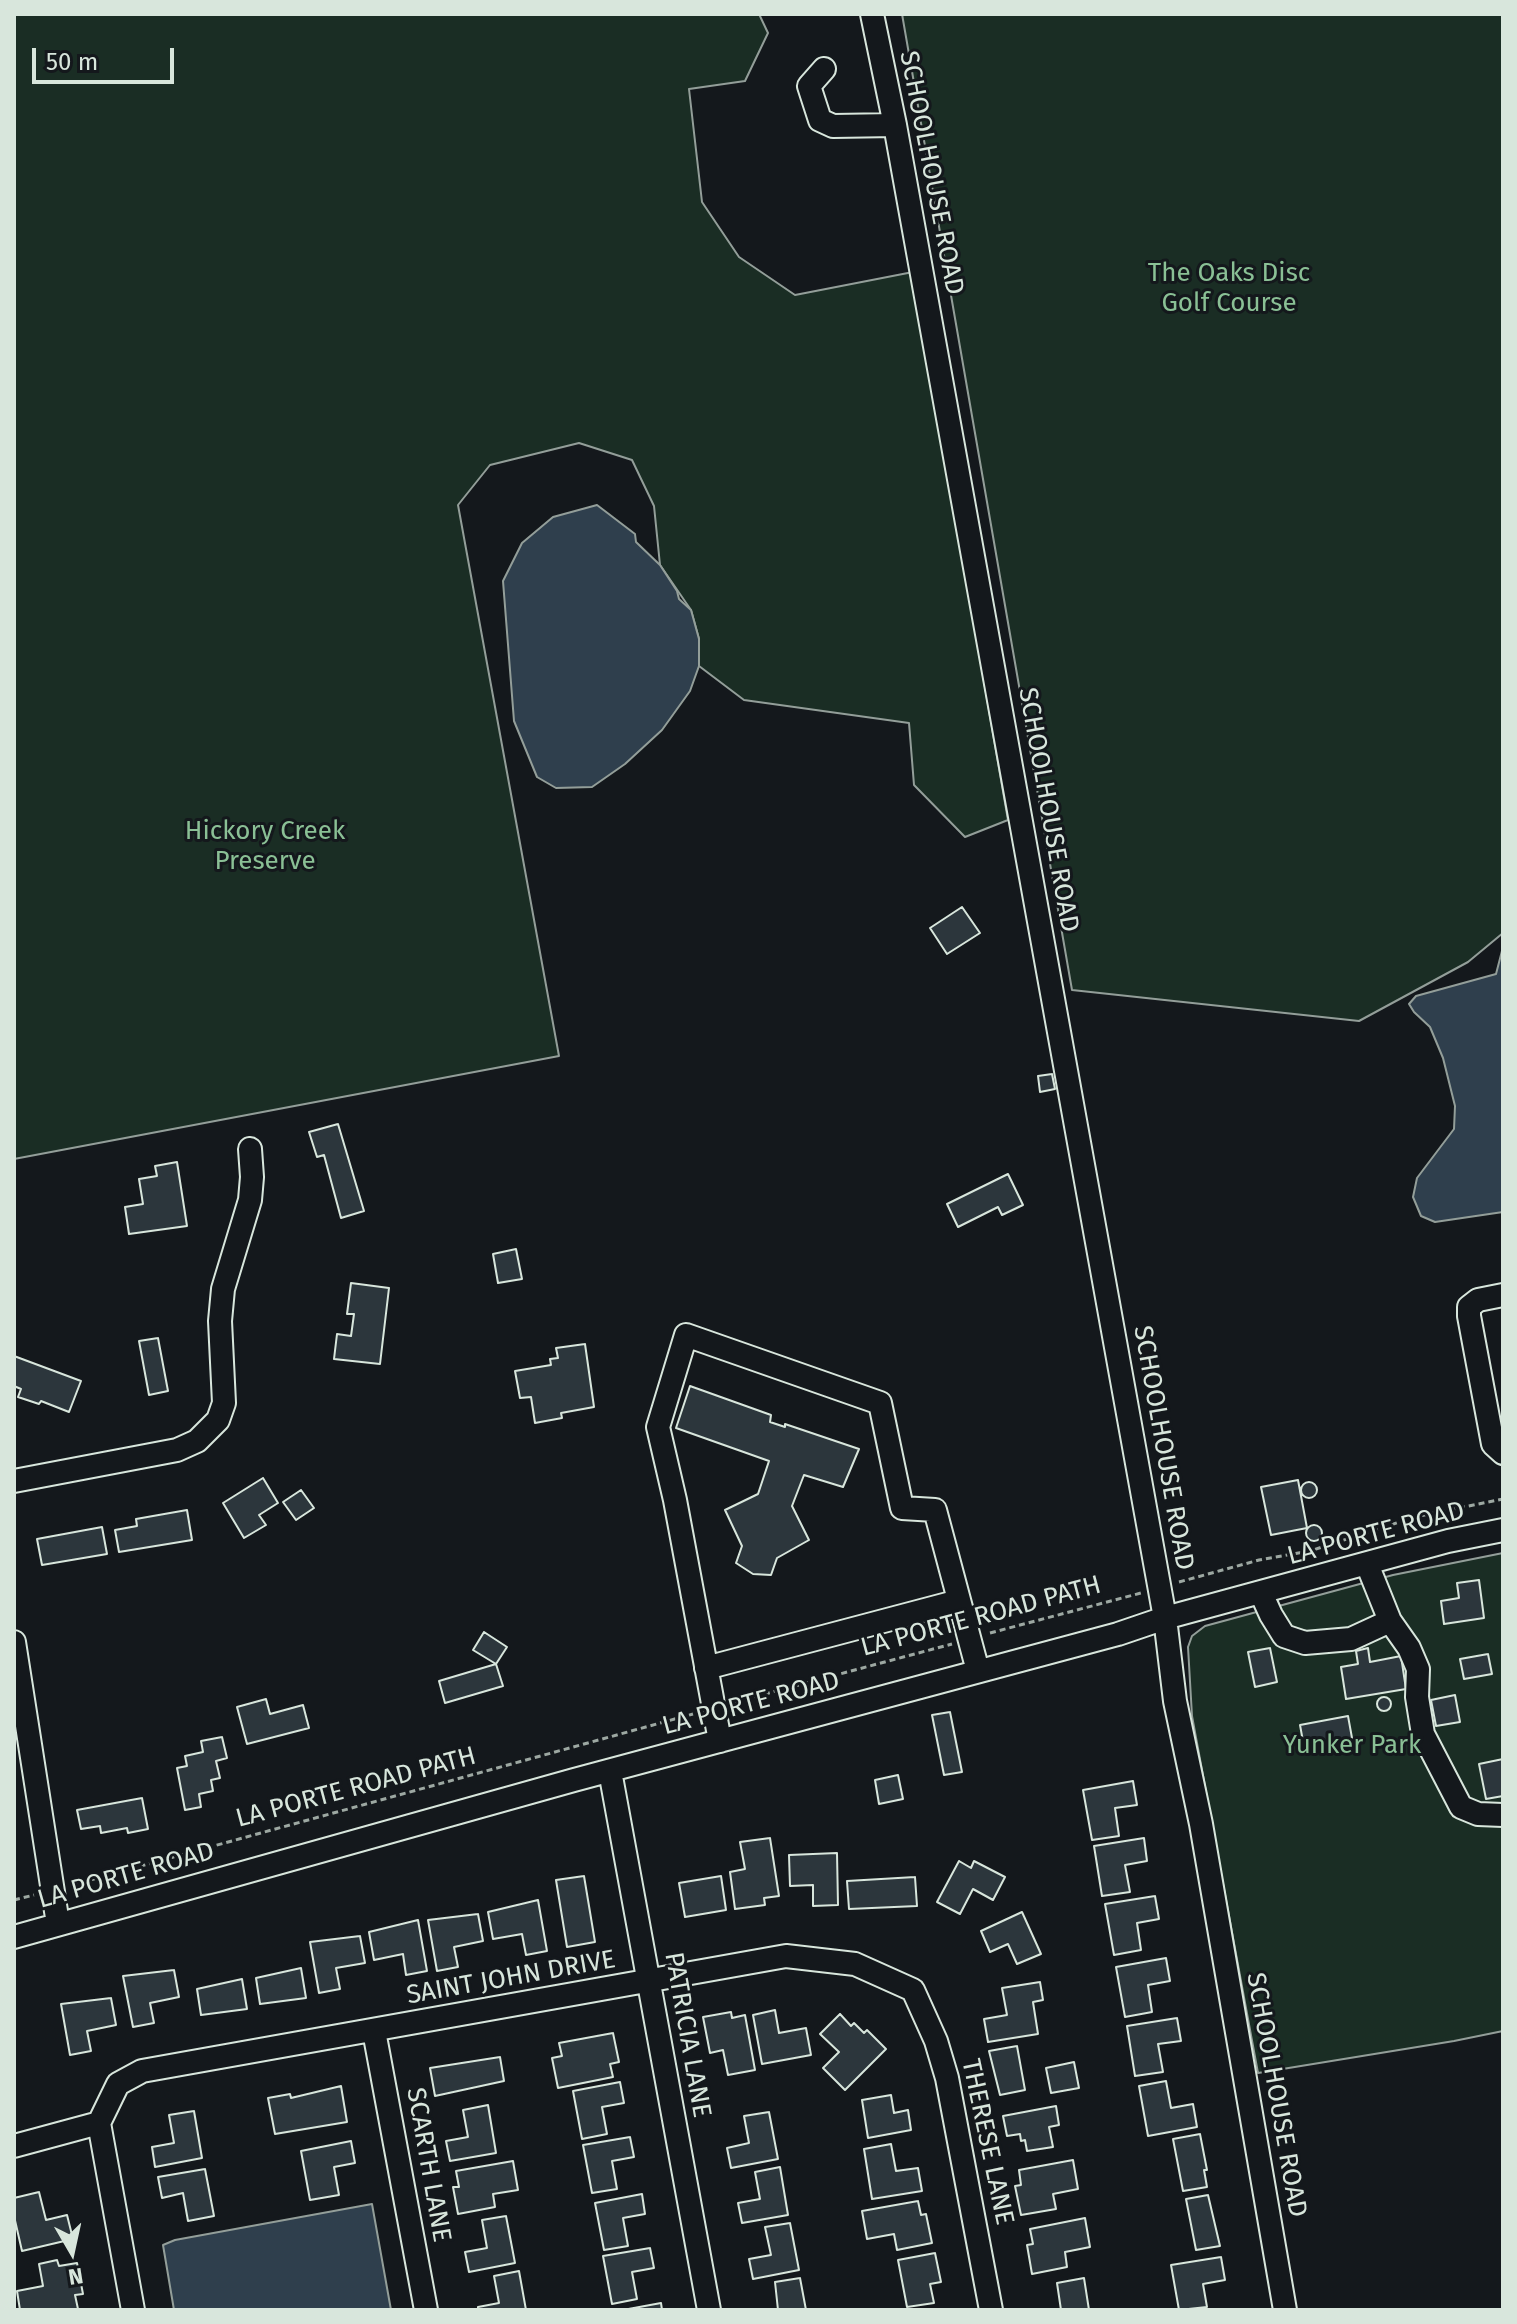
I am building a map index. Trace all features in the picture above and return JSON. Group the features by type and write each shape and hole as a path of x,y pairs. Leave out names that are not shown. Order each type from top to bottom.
{"street":[{"name":"SCHOOLHOUSE ROAD","path":"872,14 895,125 1160,1587 1175,1701 1201,1824 1285,2310"},
{"path":"824,69 809,86 820,120 833,126 895,125"},
{"path":"14,1481 177,1450 197,1441 218,1420 224,1403 220,1321 223,1289 250,1200 250,1149"},
{"path":"1503,1295 1478,1300 1469,1307 1469,1316 1493,1444 1503,1453"},
{"path":"720,1741 675,1500 658,1427 686,1335 880,1403 902,1508 935,1510 978,1671"},
{"name":"LA PORTE ROAD","path":"14,1937 1118,1634 1165,1618 1448,1541 1503,1530"},
{"path":"1367,1564 1390,1621 1409,1648 1418,1669 1417,1697 1423,1734 1461,1807 1478,1814 1503,1815"},
{"path":"1261,1593 1284,1636 1305,1643 1351,1639 1390,1621"},
{"path":"706,1668 959,1601"},
{"path":"14,1642 58,1924"},
{"name":"PATRICIA LANE","path":"610,1771 709,2310"},
{"name":"SAINT JOHN DRIVE","path":"99,2123 118,2084 142,2071 786,1956 855,1964 913,1990"},
{"name":"THERESE LANE","path":"913,1990 936,2041 947,2078 991,2310"},
{"name":"SCARTH LANE","path":"374,2031 426,2310"},
{"path":"14,2146 99,2123 133,2310"}],"path":[{"name":"LA PORTE ROAD PATH","path":"53,1890 1259,1560 1310,1551 1415,1517 1503,1499"}],"green space":[{"name":"Hickory Creek Preserve","path":"14,14 759,14 768,33 745,81 689,89 702,202 739,257 795,295 913,272 1008,820 965,837 914,785 909,723 744,700 699,666 699,639 691,610 660,565 654,506 632,460 579,443 490,465 458,505 559,1056 14,1159"},
{"name":"The Oaks Disc Golf Course","path":"902,14 1503,14 1503,933 1468,962 1359,1021 1072,990"},
{"name":"Yunker Park","path":"1503,1553 1503,2031 1258,2073 1192,1716 1188,1647 1192,1636 1205,1626 1393,1575"}],"water":[{"path":"597,505 635,534 636,542 660,565 679,599 691,610 699,639 699,666 690,691 662,730 625,764 592,787 556,788 537,777 514,721 503,581 522,543 553,517"},
{"path":"1503,947 1503,1212 1435,1222 1421,1216 1413,1197 1417,1178 1454,1129 1455,1106 1443,1058 1430,1027 1409,1004 1416,996 1496,974"},
{"path":"372,2204 391,2310 174,2310 163,2245 175,2240"}],"building":[{"path":"962,907 980,933 947,954 930,928"},
{"path":"1052,1074 1055,1089 1040,1092 1038,1076"},
{"path":"338,1124 364,1211 341,1218 324,1155 317,1157 309,1132"},
{"path":"177,1162 187,1226 129,1234 125,1207 143,1204 139,1179 157,1176 155,1166"},
{"path":"1008,1174 1023,1205 1002,1215 998,1207 958,1227 947,1204"},
{"path":"516,1249 522,1279 498,1283 493,1254"},
{"path":"351,1283 389,1288 380,1364 334,1359 337,1334 351,1336 354,1314 347,1314"},
{"path":"158,1338 168,1391 149,1395 139,1341"},
{"path":"585,1344 594,1407 561,1413 562,1418 535,1423 531,1397 520,1398 515,1371 551,1365 550,1359 558,1358 556,1348"},
{"path":"14,1356 81,1381 69,1412 41,1401 39,1404 18,1397 21,1389 14,1386"},
{"path":"690,1386 771,1415 770,1422 785,1427 785,1424 859,1449 843,1487 804,1475 792,1506 809,1540 777,1558 771,1575 753,1574 736,1563 742,1546 725,1510 758,1494 769,1461 676,1428"},
{"path":"263,1478 278,1503 259,1515 266,1525 244,1538 223,1503"},
{"path":"1298,1480 1307,1528 1271,1535 1261,1487"},
{"path":"1309,1482 1315,1484 1315,1496 1309,1498 1303,1496 1301,1490 1303,1484"},
{"path":"301,1490 314,1508 296,1520 283,1502"},
{"path":"187,1510 192,1540 119,1552 115,1530 137,1526 136,1519"},
{"path":"1314,1525 1320,1527 1320,1539 1314,1541 1308,1539 1306,1533 1308,1527"},
{"path":"102,1527 107,1554 42,1565 37,1539"},
{"path":"1479,1580 1484,1618 1444,1624 1441,1601 1459,1598 1457,1583"},
{"path":"484,1632 507,1647 496,1664 473,1650"},
{"path":"1270,1648 1277,1682 1255,1687 1248,1652"},
{"path":"1368,1648 1370,1662 1401,1656 1406,1689 1346,1699 1341,1667 1358,1664 1356,1651"},
{"path":"1488,1654 1492,1674 1464,1679 1460,1659"},
{"path":"496,1664 503,1686 445,1703 439,1681"},
{"path":"1455,1695 1460,1722 1436,1726 1431,1700"},
{"path":"1384,1697 1391,1704 1384,1711 1377,1704"},
{"path":"266,1699 270,1714 303,1705 309,1728 247,1744 237,1707"},
{"path":"950,1712 962,1772 944,1775 932,1715"},
{"path":"1348,1716 1352,1738 1304,1747 1300,1725"},
{"path":"222,1737 227,1758 216,1761 220,1778 211,1780 213,1791 199,1794 201,1807 185,1810 177,1768 187,1766 185,1756 203,1752 201,1741"},
{"path":"1503,1759 1503,1796 1486,1799 1479,1764"},
{"path":"898,1775 903,1799 879,1804 875,1780"},
{"path":"1133,1781 1137,1805 1115,1808 1119,1836 1092,1840 1083,1790"},
{"path":"142,1798 148,1829 128,1833 127,1828 101,1833 100,1826 81,1829 77,1810"},
{"path":"770,1838 779,1896 764,1898 765,1905 735,1909 730,1872 745,1869 740,1842"},
{"path":"1144,1838 1147,1861 1125,1865 1130,1892 1102,1896 1094,1846"},
{"path":"837,1853 838,1905 813,1906 813,1885 790,1886 789,1855"},
{"path":"959,1861 971,1868 974,1861 1005,1877 993,1900 973,1889 960,1914 937,1902"},
{"path":"584,1876 595,1942 567,1947 556,1880"},
{"path":"721,1876 726,1910 685,1917 679,1883"},
{"path":"915,1877 917,1906 849,1909 847,1881"},
{"path":"1155,1896 1159,1919 1137,1923 1141,1950 1114,1955 1105,1904"},
{"path":"538,1900 547,1951 526,1955 522,1934 493,1939 488,1912"},
{"path":"1022,1912 1041,1954 1017,1964 1008,1944 990,1952 981,1931"},
{"path":"478,1914 483,1941 454,1947 458,1967 437,1971 428,1920"},
{"path":"418,1920 427,1971 406,1975 403,1954 374,1960 369,1932"},
{"path":"360,1936 365,1963 336,1968 340,1989 319,1993 310,1942"},
{"path":"1166,1958 1170,1981 1148,1985 1152,2012 1125,2017 1116,1967"},
{"path":"301,1968 306,1998 260,2004 256,1978"},
{"path":"174,1970 179,1997 150,2003 154,2023 133,2027 123,1976"},
{"path":"242,1979 247,2009 201,2015 197,1989"},
{"path":"1040,1982 1043,2000 1033,2002 1038,2034 988,2042 984,2019 1007,2015 1002,1988"},
{"path":"111,1998 116,2025 87,2031 91,2051 70,2055 61,2004"},
{"path":"775,2010 779,2033 806,2028 811,2055 762,2064 753,2015"},
{"path":"731,2012 732,2018 745,2015 755,2070 728,2075 723,2050 710,2053 703,2017"},
{"path":"840,2014 851,2026 854,2023 864,2033 867,2030 886,2049 845,2090 823,2068 839,2052 820,2034"},
{"path":"1177,2018 1181,2041 1158,2044 1163,2072 1135,2076 1127,2026"},
{"path":"613,2033 619,2062 610,2064 613,2077 558,2088 552,2058 562,2056 559,2043"},
{"path":"1017,2046 1025,2090 1000,2095 989,2051"},
{"path":"500,2057 504,2081 435,2096 430,2068"},
{"path":"1074,2062 1079,2088 1051,2093 1046,2068"},
{"path":"1166,2081 1171,2108 1193,2104 1197,2127 1148,2136 1139,2086"},
{"path":"620,2082 624,2103 602,2107 607,2134 582,2139 573,2091"},
{"path":"341,2086 347,2122 275,2134 268,2098 290,2094 291,2098"},
{"path":"891,2095 894,2113 908,2110 911,2130 868,2138 862,2100"},
{"path":"488,2105 496,2153 450,2161 446,2141 468,2137 463,2110"},
{"path":"1056,2106 1059,2125 1049,2127 1053,2147 1027,2151 1020,2134 1007,2136 1003,2116"},
{"path":"194,2111 202,2158 155,2167 152,2147 174,2143 169,2115"},
{"path":"769,2112 778,2159 731,2168 727,2148 749,2143 744,2116"},
{"path":"1200,2134 1207,2187 1183,2191 1173,2139"},
{"path":"630,2137 634,2157 612,2161 617,2189 592,2193 583,2145"},
{"path":"351,2141 355,2163 334,2167 339,2195 310,2200 301,2151"},
{"path":"891,2144 896,2171 918,2168 922,2191 872,2199 864,2149"},
{"path":"1073,2160 1078,2189 1053,2194 1056,2209 1021,2215 1015,2186 1021,2185 1019,2170"},
{"path":"513,2161 518,2190 493,2194 495,2207 458,2214 453,2187 459,2187 456,2171"},
{"path":"780,2167 788,2215 742,2223 738,2203 760,2199 755,2172"},
{"path":"205,2169 214,2216 188,2221 183,2193 162,2198 158,2177"},
{"path":"39,2192 46,2220 67,2215 73,2239 22,2251 14,2216 14,2198"},
{"path":"642,2194 645,2214 623,2218 628,2246 604,2250 595,2203"},
{"path":"1208,2195 1220,2246 1196,2250 1186,2199"},
{"path":"918,2201 921,2215 926,2214 932,2243 897,2250 894,2234 867,2239 862,2211"},
{"path":"506,2216 515,2263 469,2272 465,2252 487,2248 482,2220"},
{"path":"1085,2218 1090,2247 1065,2252 1067,2267 1032,2274 1027,2245 1033,2244 1030,2229"},
{"path":"790,2223 799,2270 753,2279 749,2259 771,2255 765,2227"},
{"path":"650,2248 654,2268 632,2272 637,2299 612,2304 603,2256"},
{"path":"935,2253 941,2282 930,2284 934,2303 907,2307 898,2260"},
{"path":"1221,2257 1225,2280 1203,2284 1207,2307 1179,2310 1171,2265"},
{"path":"57,2260 59,2266 77,2263 83,2294 75,2295 78,2309 20,2310 17,2291 43,2286 39,2264"},
{"path":"519,2271 526,2310 478,2310 478,2307 499,2303 494,2276"},
{"path":"800,2278 806,2310 778,2310 775,2282"},
{"path":"1084,2278 1089,2310 1061,2310 1057,2283"},
{"path":"661,2303 662,2310 623,2310"}]}
